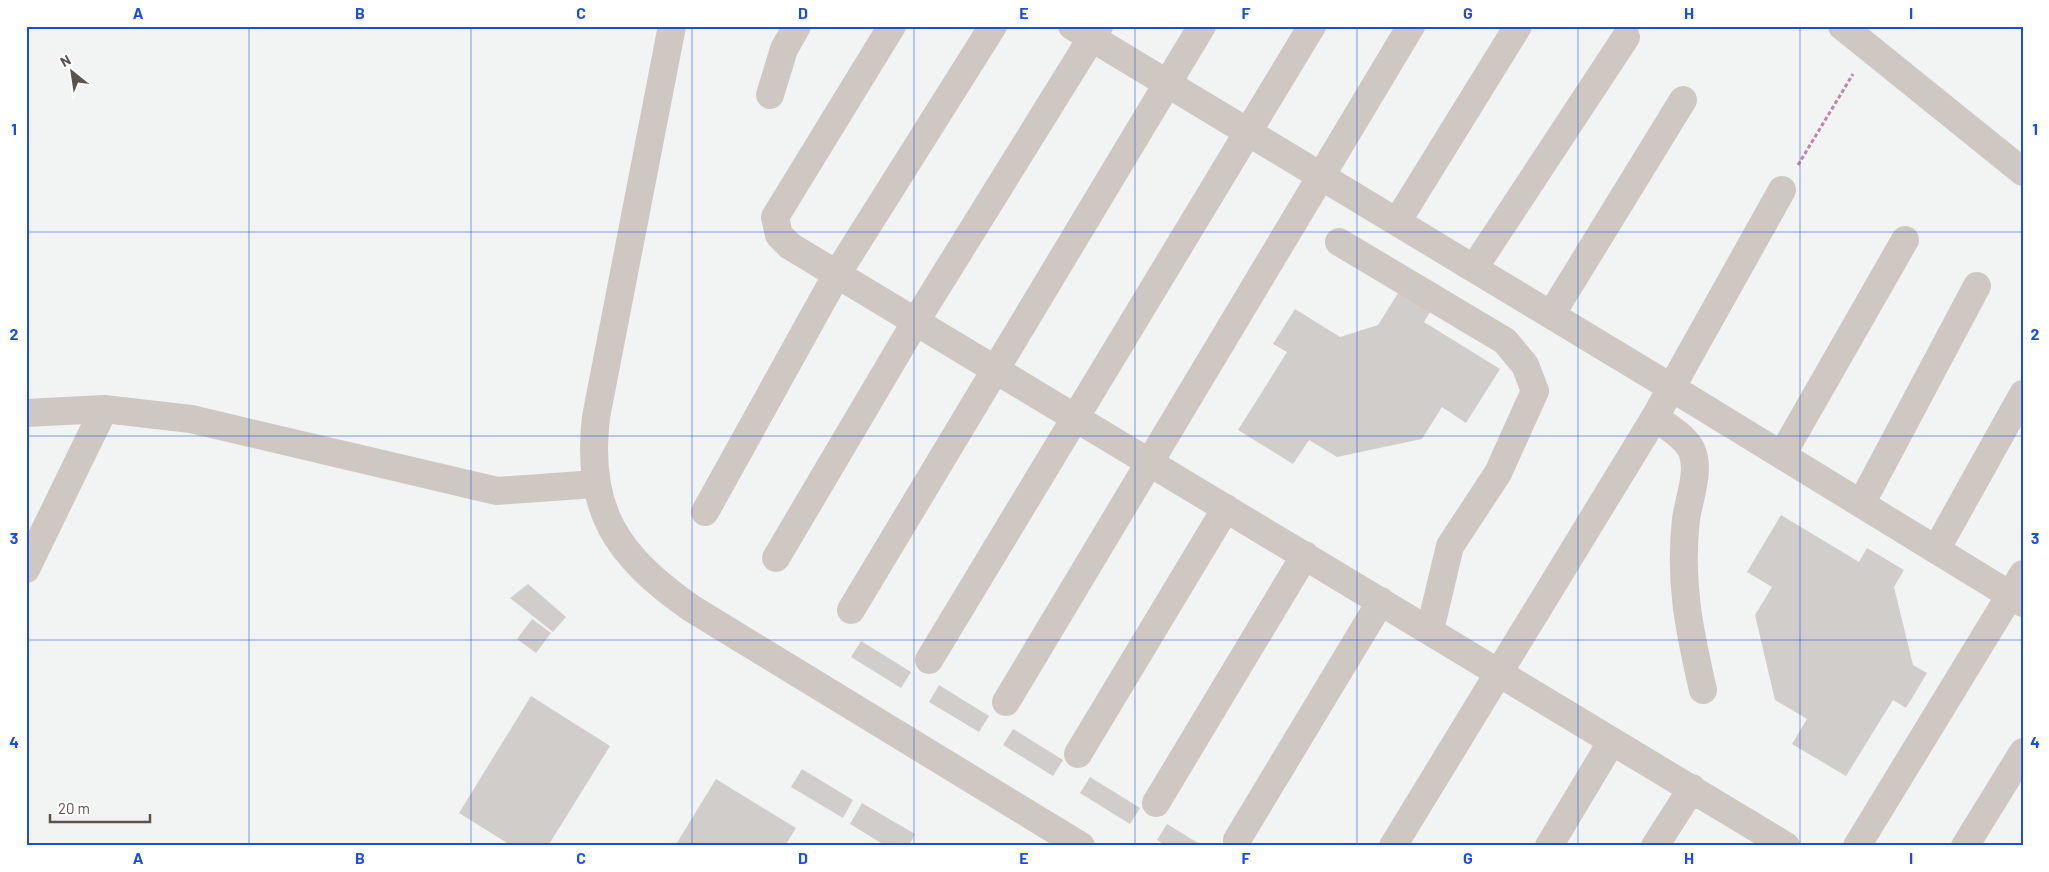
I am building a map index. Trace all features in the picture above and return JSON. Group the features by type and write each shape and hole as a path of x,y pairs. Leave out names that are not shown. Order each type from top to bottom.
{"street":[{"path":"672,26 600,386 593,442 595,484 608,524 633,560 667,591 1081,846"},
{"path":"770,95 784,49 796,26"},
{"path":"892,26 776,217 779,235 790,246 1692,788 1769,841"},
{"path":"705,512 837,274 993,26"},
{"path":"851,610 1202,26"},
{"path":"929,660 1312,26"},
{"path":"1006,702 1411,26"},
{"path":"1398,222 1518,26"},
{"path":"1842,26 2023,172"},
{"path":"776,558 1088,30 1166,83 1672,388 1936,550 2018,591 1857,846"},
{"path":"1474,268 1626,37"},
{"path":"1551,315 1683,100"},
{"path":"1393,846 1655,417 1782,190"},
{"path":"1782,455 1905,240"},
{"path":"1339,242 1505,341 1525,365 1535,391 1498,474 1450,546 1430,630"},
{"path":"1861,504 1977,286"},
{"path":"1936,550 2023,394"},
{"path":"26,413 104,409 191,418 497,491 595,484"},
{"path":"26,569 104,409"},
{"path":"1655,417 1683,439 1692,451 1694,470 1686,519 1684,576 1688,622 1703,690"},
{"path":"1078,754 1226,508"},
{"path":"1156,803 1305,555"},
{"path":"1237,840 1382,601"},
{"path":"1549,846 1612,741"},
{"path":"1965,846 2023,752"},
{"path":"1655,846 1692,788"}],"path":[{"path":"1782,190 1868,48"}],"building":[{"path":"1400,290 1432,309 1424,322 1500,369 1466,423 1442,407 1422,439 1337,457 1309,440 1293,464 1238,430 1287,352 1273,344 1295,309 1340,337 1378,325"},
{"path":"1781,515 1859,562 1867,548 1904,570 1894,587 1913,665 1927,673 1906,708 1893,700 1846,776 1792,744 1807,719 1775,700 1755,615 1772,587 1747,572"},
{"path":"528,584 566,617 553,632 510,598"},
{"path":"532,619 551,633 536,653 517,639"},
{"path":"861,641 911,672 901,688 851,657"},
{"path":"939,685 989,716 979,732 929,702"},
{"path":"531,696 610,746 548,846 512,846 459,813"},
{"path":"1013,729 1063,760 1053,776 1003,745"},
{"path":"802,769 853,800 843,818 791,787"},
{"path":"1090,777 1140,808 1130,824 1080,793"},
{"path":"716,779 796,828 785,846 675,846"},
{"path":"862,803 915,834 909,846 886,846 850,824"},
{"path":"1167,824 1203,846 1167,846 1157,840"}]}
